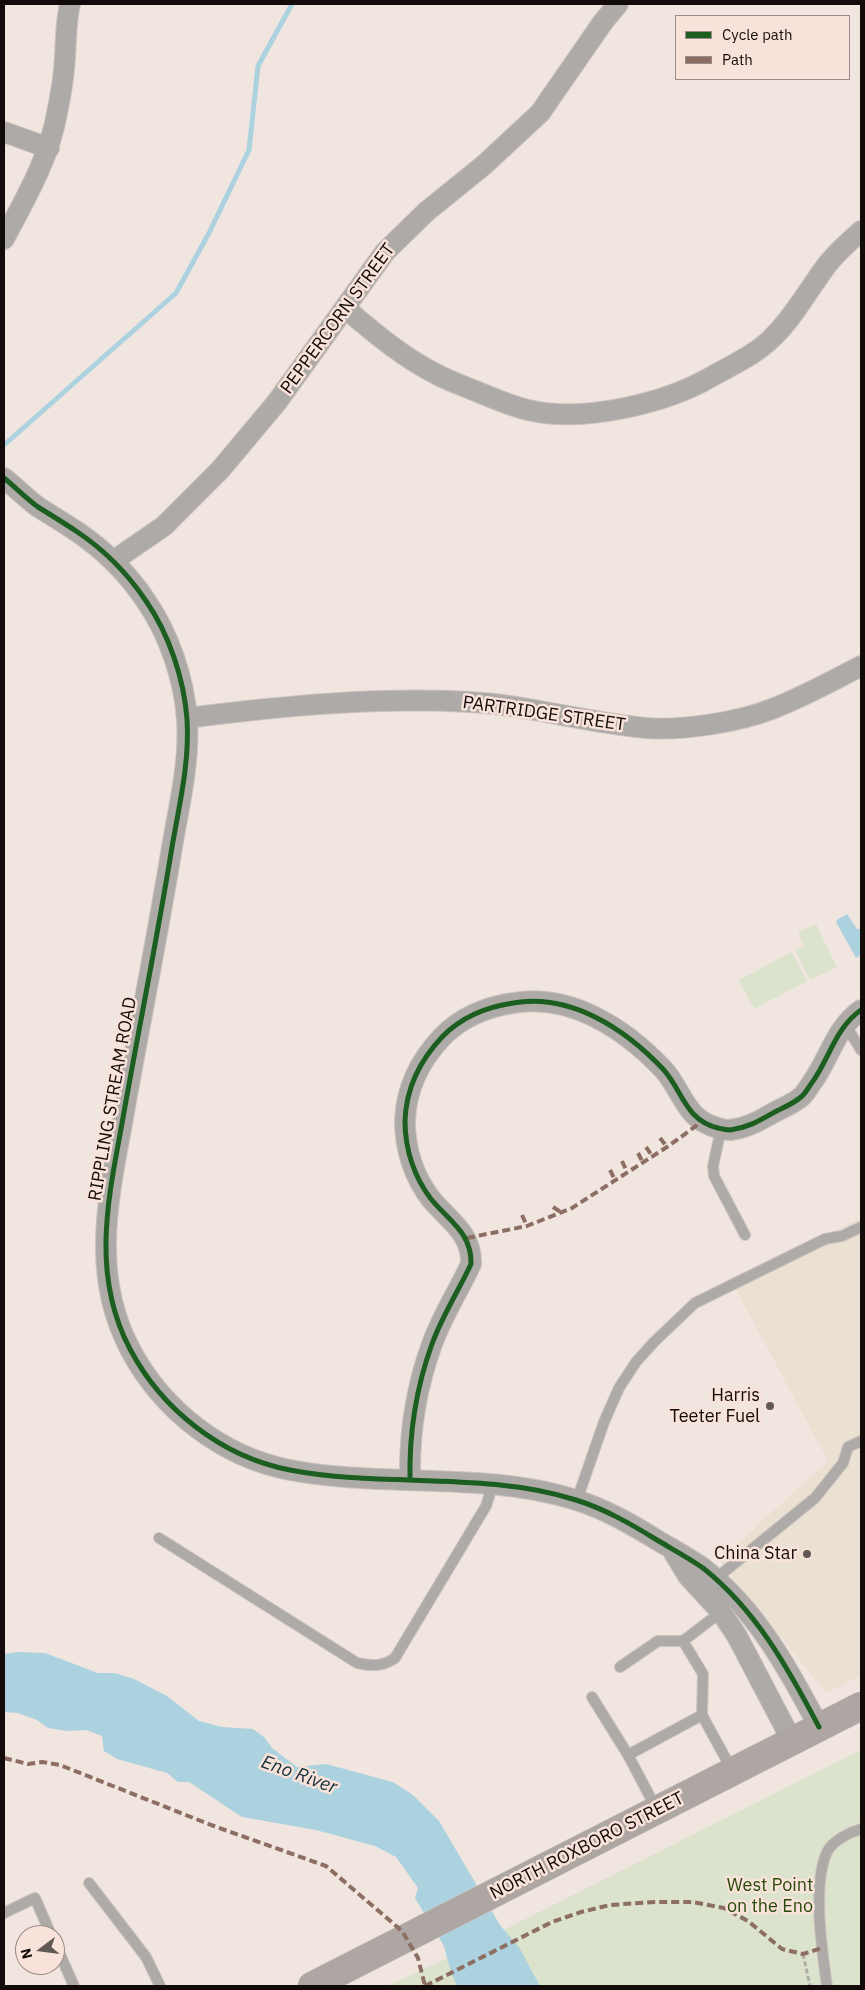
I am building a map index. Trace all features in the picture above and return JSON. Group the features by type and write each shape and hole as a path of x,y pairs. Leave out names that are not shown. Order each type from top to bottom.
{"highway":[{"name":"NORTH ROXBORO STREET","path":"312,1986 861,1706"}],"street":[{"path":"4,239 32,188 48,148 57,116 63,78 66,28 70,4"},
{"name":"PEPPERCORN STREET","path":"113,561 164,526 220,470 277,402 361,284 400,236 426,212 484,165 540,113 603,22 618,4"},
{"path":"4,132 48,148"},
{"path":"345,308 405,355 440,376 506,404 530,410 561,413 594,412 624,408 675,394 701,382 754,352 771,338 788,319 836,254 861,231"},
{"name":"RIPPLING STREAM ROAD","path":"4,478 34,504 80,533 113,561 146,601 158,622 177,669 187,718 186,756 171,851 108,1204 105,1234 105,1261 114,1309 120,1330 130,1350 152,1385 185,1419 244,1457 286,1470 327,1475 493,1484 546,1492 577,1500 623,1520 697,1564 709,1584 721,1612 750,1658 792,1741"},
{"name":"PARTRIDGE STREET","path":"187,718 315,704 468,702 497,704 621,725 675,728 750,716 772,709 861,666"},
{"path":"410,1480 410,1442 416,1400 436,1334 471,1264 472,1252 467,1238 430,1198 417,1178 406,1144 405,1120 414,1077 421,1063 433,1047 463,1020 489,1008 521,1001 542,1001 561,1004 597,1018 620,1030 665,1071 692,1112 704,1124 727,1130 751,1126 801,1097 816,1077 845,1024 861,1010"},
{"name":"RIPPLING STREAM ROAD","path":"709,1584 739,1602 761,1628 781,1658 819,1727"}],"lane":[{"path":"845,1024 861,1050"},
{"path":"721,1129 713,1166 714,1176 745,1235"},
{"path":"577,1500 604,1422 619,1388 636,1362 654,1342 695,1303 825,1239 842,1236 861,1227"},
{"path":"709,1584 815,1498 843,1463 848,1448 861,1441"},
{"path":"159,1538 357,1663 374,1666 395,1658 486,1506 493,1484"},
{"path":"620,1668 658,1641 683,1641 721,1612"},
{"path":"683,1641 703,1674 702,1715 733,1771"},
{"path":"592,1697 628,1754 657,1810"},
{"path":"628,1754 702,1715"},
{"path":"827,1986 822,1948 819,1888 827,1851 847,1834 861,1829"},
{"path":"89,1883 146,1956 160,1986"},
{"path":"4,1913 35,1898 47,1925"},
{"path":"65,1966 74,1986"}],"path":[{"path":"803,1954 810,1986"}],"shaded area":[{"path":"861,1217 861,1676 826,1693 719,1560 828,1461 734,1286"}],"green space":[{"path":"816,924 837,967 810,980 795,950 804,946 798,932"},
{"path":"792,952 807,981 754,1009 739,980"},
{"name":"West Point on the Eno","path":"861,1750 861,1986 387,1986 450,1957"}],"water":[{"path":"847,914 857,929 861,929 861,955 856,958 836,922"},
{"name":"Eno River","path":"17,1652 45,1653 98,1673 115,1673 134,1679 167,1696 199,1721 222,1727 253,1729 265,1738 272,1748 297,1767 326,1764 393,1782 413,1795 439,1821 500,1925 520,1949 540,1986 457,1986 444,1946 415,1898 418,1888 396,1857 375,1846 316,1830 242,1817 189,1782 178,1782 167,1773 117,1759 104,1751 102,1736 86,1730 67,1731 48,1728 37,1720 18,1713 4,1712 4,1654"}],"waterway":[{"path":"4,445 176,293 209,233 249,150 258,66 292,4"}],"marked path":[{"path":"467,1238 527,1226 572,1208 667,1147 696,1126 700,1120"},
{"path":"660,1138 667,1147"},
{"path":"646,1147 653,1157"},
{"path":"638,1153 643,1163"},
{"path":"622,1161 627,1172"},
{"path":"610,1170 615,1180"},
{"path":"553,1207 562,1213"},
{"path":"522,1215 527,1226"},
{"path":"4,1758 28,1764 42,1762 60,1765 211,1825 326,1866 402,1931 418,1958 425,1986"},
{"path":"425,1986 552,1922 610,1905 692,1902 724,1908 748,1921 782,1949 803,1954 822,1948"}],"cycle path":[{"path":"4,478 38,507 96,546 131,581 146,601 162,628 174,657 183,688 187,719 187,753 183,787 111,1185 106,1240 107,1268 118,1322 130,1349 143,1371 159,1392 196,1428 218,1442 265,1464 325,1475 470,1483 541,1491 576,1500 618,1517 703,1568 722,1584 755,1621 769,1641 783,1662 819,1727"},
{"path":"410,1480 412,1428 426,1361 436,1334 471,1264 468,1244 464,1236 431,1199 415,1172 405,1131 406,1109 411,1086 421,1065 443,1036 466,1018 484,1010 503,1005 535,1001 556,1003 576,1009 596,1017 614,1028 648,1054 663,1069 691,1112 698,1118 707,1124 730,1130 742,1128 758,1121 791,1104 802,1096 817,1075 838,1035 852,1017 861,1010"}],"place":[{"name":"Harris Teeter Fuel","path":"770,1406"},
{"name":"China Star","path":"807,1554"}]}
